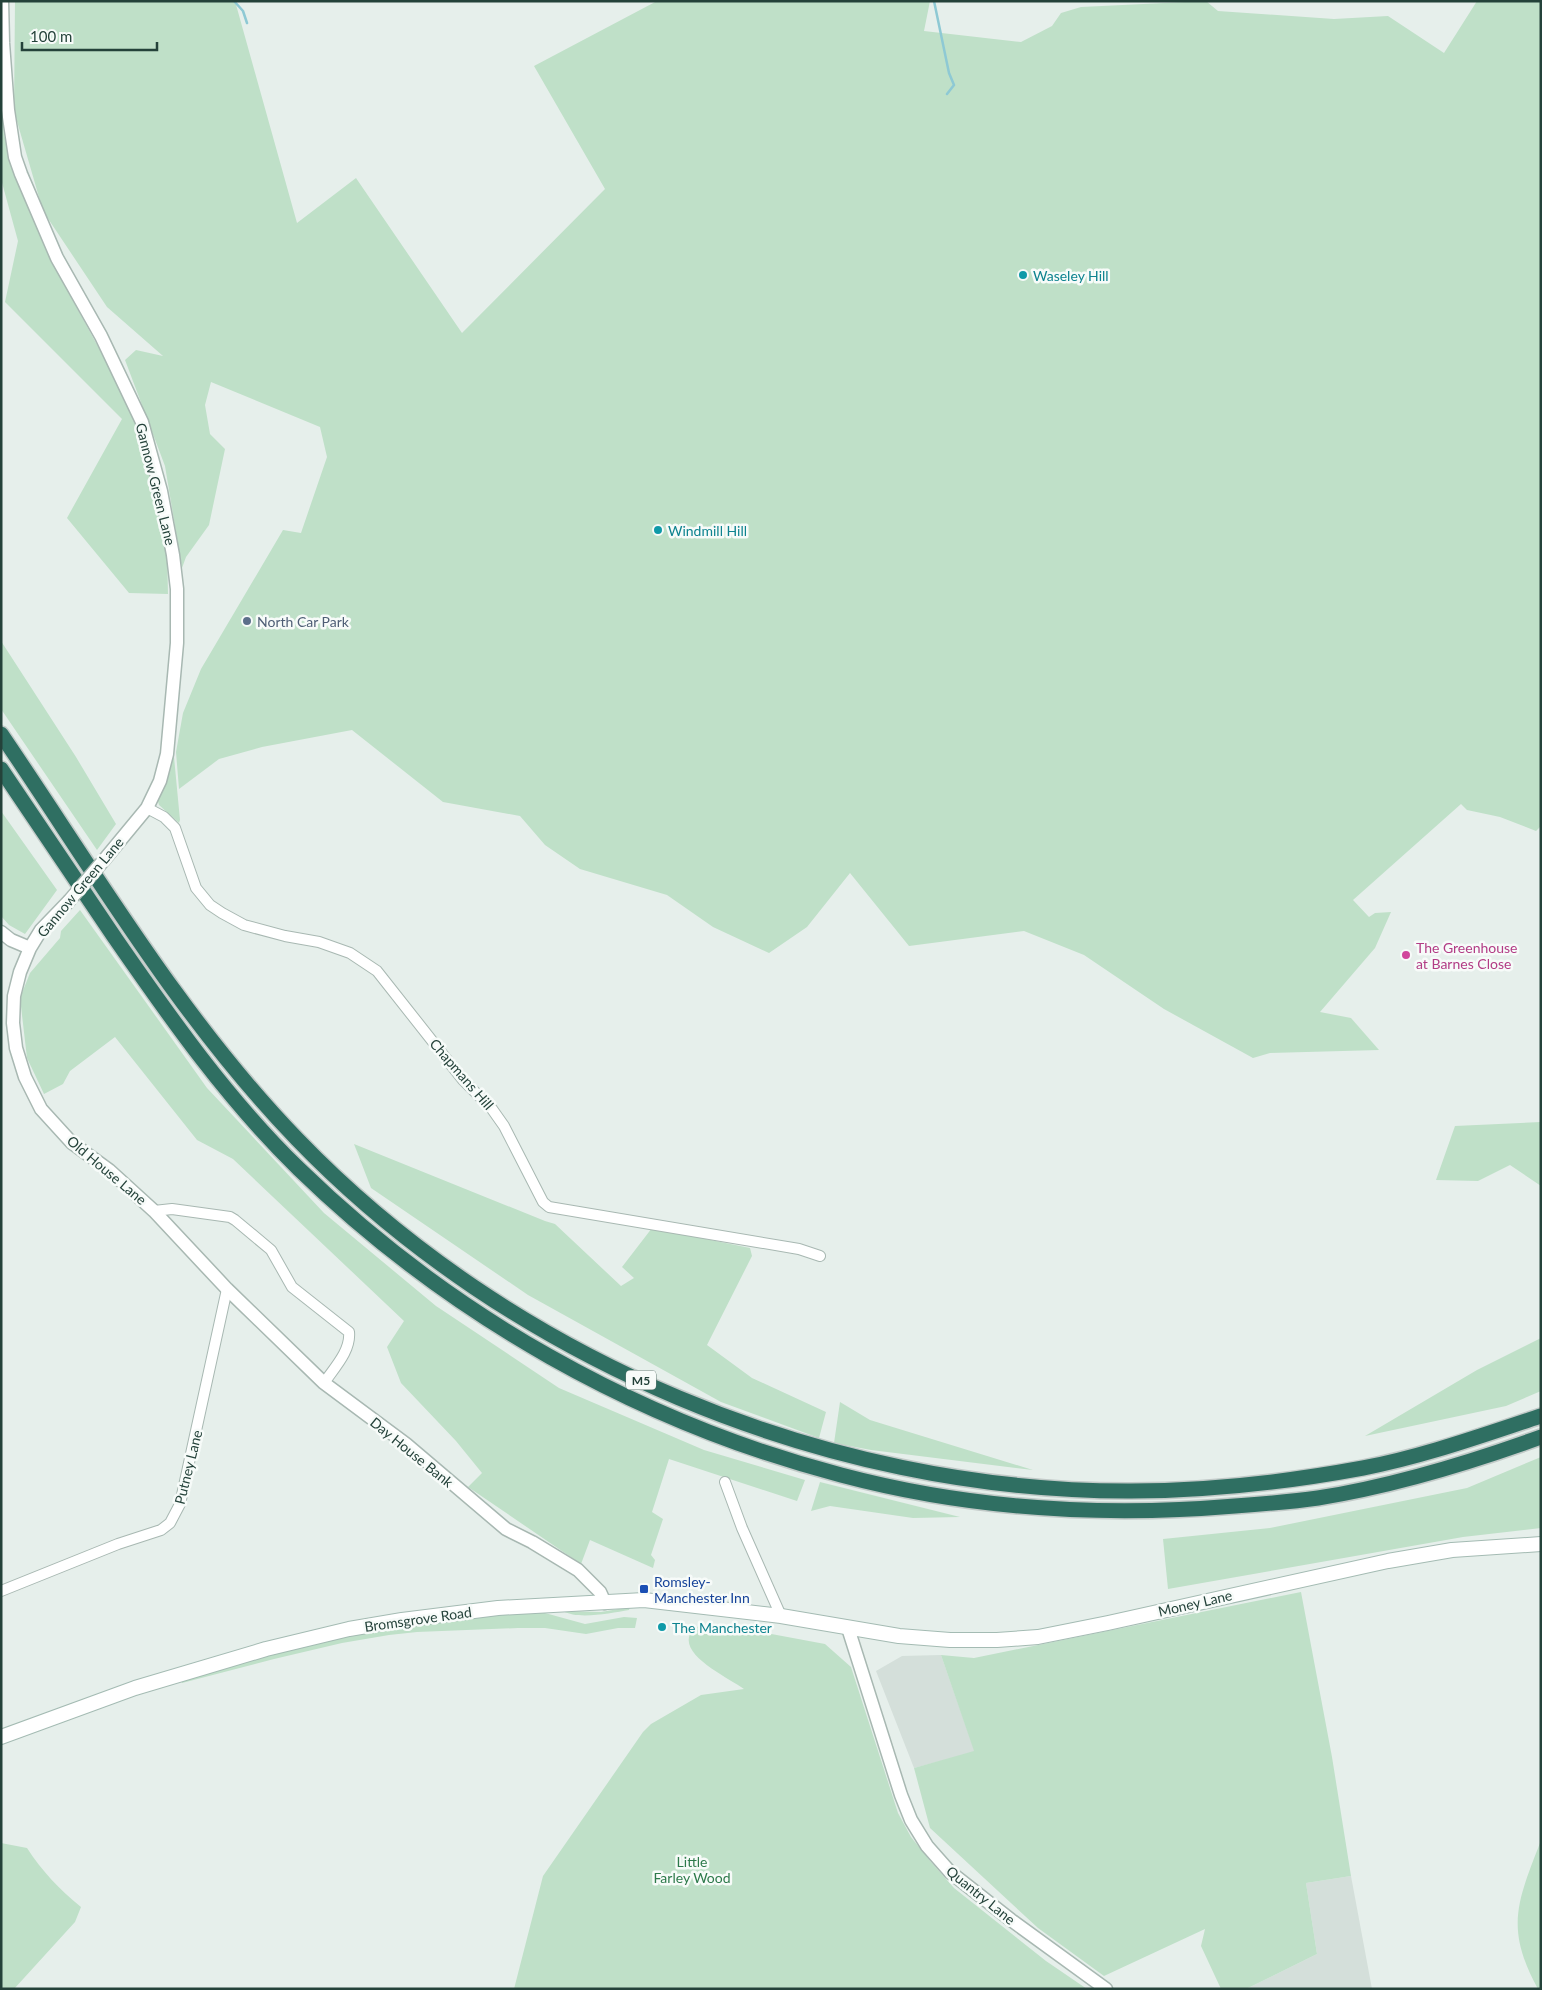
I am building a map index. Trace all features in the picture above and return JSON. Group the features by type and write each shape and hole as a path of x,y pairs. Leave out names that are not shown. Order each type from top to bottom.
{"highway":[{"name":"M5","path":"1,734 150,956 226,1060 297,1138 342,1182 407,1240 481,1292 550,1334 634,1377 722,1416 799,1442 881,1463 971,1479 1065,1488 1131,1491 1209,1488 1290,1480 1368,1467 1472,1440 1541,1416"},
{"name":"M5","path":"1,769 144,980 191,1045 238,1104 298,1168 359,1223 411,1266 471,1309 542,1353 625,1396 728,1439 789,1461 844,1476 908,1490 980,1501 1100,1511 1147,1512 1202,1509 1318,1498 1438,1471 1541,1437"}],"main road":[{"name":"Money Lane","path":"848,1628 899,1636 950,1640 996,1640 1038,1637 1388,1561 1452,1550 1541,1544"},
{"name":"Bromsgrove Road","path":"1,1737 160,1680 266,1649 349,1629 402,1620 498,1608 644,1600 781,1616 848,1628"}],"street":[{"name":"Gannow Green Lane","path":"2,1 3,43 8,100 15,157 20,174 57,258 101,336 142,422 161,491 173,555 177,589 177,643 167,754 160,781 147,808 69,901 41,930 30,948"},
{"name":"Chapmans Hill","path":"147,808 164,817 175,828 196,888 210,905 244,925 285,936 318,942 350,953 377,971 463,1080 492,1109 504,1126 543,1202 549,1206 799,1249 820,1256"},
{"path":"1,932 11,940 30,948"},
{"name":"Old House Lane","path":"30,948 20,972 14,996 13,1014 16,1048 24,1077 41,1109 72,1143 109,1170 154,1211 227,1289"},
{"path":"154,1211 172,1209 230,1217 271,1250 292,1287 350,1332 346,1351 324,1383"},
{"name":"Day House Bank","path":"227,1289 324,1383 406,1444 506,1529 532,1542 578,1570 600,1592 605,1603"},
{"name":"Putney Lane","path":"1,1591 118,1544 161,1530 170,1523 182,1496 227,1289"},
{"path":"725,1482 742,1528 781,1616"},
{"name":"Quantry Lane","path":"848,1628 901,1796 911,1820 927,1846 950,1872 1011,1920 1106,1989"}],"shaded area":[{"path":"941,1655 975,1752 914,1768 876,1671 902,1656"},
{"path":"1351,1876 1372,1989 1246,1989 1317,1954 1306,1883"}],"green space":[{"path":"15,1 235,1 297,223 356,178 462,333 605,189 534,66 657,1 930,1 924,31 1021,42 1052,26 1061,13 1081,7 1206,1 1218,11 1334,19 1388,16 1444,53 1477,1 1541,1 1541,826 1536,831 1500,817 1467,810 1461,804 1353,900 1369,917 1375,913 1391,912 1375,948 1320,1012 1351,1018 1379,1050 1270,1053 1253,1058 1164,1009 1084,955 1024,931 909,946 850,873 807,927 769,953 713,927 667,895 580,869 545,845 520,816 443,802 352,730 262,747 219,759 179,789 176,752 183,713 201,669 283,530 301,533 327,457 320,427 211,382 205,405 210,434 225,449 209,525 186,557 182,568 165,466 125,360 136,350 163,356 107,307 43,211 14,111"},
{"path":"1,105 4,135 17,182 57,271 135,415 167,551 168,594 129,593 67,518 122,419 5,302 18,241 1,179"},
{"path":"1,641 76,757 116,824 97,850 1,709"},
{"path":"174,757 179,823 159,805 157,798 168,761"},
{"path":"1,811 57,890 25,934 9,925 1,916"},
{"path":"80,910 207,1088 324,1213 436,1306 559,1388 704,1450 805,1480 797,1501 669,1459 652,1512 663,1519 651,1555 655,1560 653,1568 590,1540 581,1564 468,1487 482,1473 456,1441 401,1383 387,1347 404,1321 233,1159 197,1140 115,1037 70,1071 63,1084 44,1094 27,1058 20,998 30,973 60,938 61,931"},
{"path":"1541,1122 1541,1186 1510,1165 1478,1181 1436,1180 1455,1126"},
{"path":"354,1144 555,1224 621,1286 634,1278 622,1267 652,1228 750,1248 752,1256 707,1345 752,1378 826,1412 819,1438 721,1402 528,1295 371,1188"},
{"path":"1541,1338 1541,1391 1506,1406 1365,1436 1477,1370"},
{"path":"840,1402 870,1420 1033,1470 871,1450 834,1443"},
{"path":"1541,1457 1541,1528 1463,1537 1168,1589 1163,1539 1270,1528 1467,1488"},
{"path":"820,1482 960,1517 913,1518 830,1506 811,1511"},
{"path":"1301,1592 1332,1757 1351,1876 1306,1883 1317,1954 1246,1989 1221,1989 1201,1946 1205,1929 1104,1976 1038,1928 930,1828 914,1768 974,1751 941,1655 974,1658"},
{"path":"630,1607 629,1610 595,1615 569,1614 563,1611 601,1612"},
{"path":"534,1610 585,1624 624,1617 637,1618 635,1628 618,1628 586,1634 545,1628 518,1628 389,1635 342,1643 182,1683 181,1679 350,1634 403,1625"},
{"name":"Little Farley Wood","path":"710,1624 825,1644 851,1667 898,1813 911,1837 954,1888 1046,1961 1087,1989 514,1989 543,1876 643,1732 651,1724 701,1695 744,1689 708,1666 692,1650 689,1642 691,1631 698,1626"},
{"path":"1,1843 27,1848 51,1879 81,1907 75,1922 14,1989 1,1989"},
{"path":"1540,1843 1541,1989 1538,1989 1521,1949 1518,1916 1525,1883"}],"waterway":[{"path":"234,1 243,11 247,23"},
{"path":"934,1 949,73 954,85 947,94"}],"place":[{"name":"Waseley Hill","path":"1023,275"},
{"name":"Windmill Hill","path":"658,530"},
{"name":"North Car Park","path":"247,621"},
{"name":"The Greenhouse at Barnes Close","path":"1406,955"},
{"name":"Romsley- Manchester Inn","path":"644,1589"},
{"name":"The Manchester","path":"662,1627"}]}
